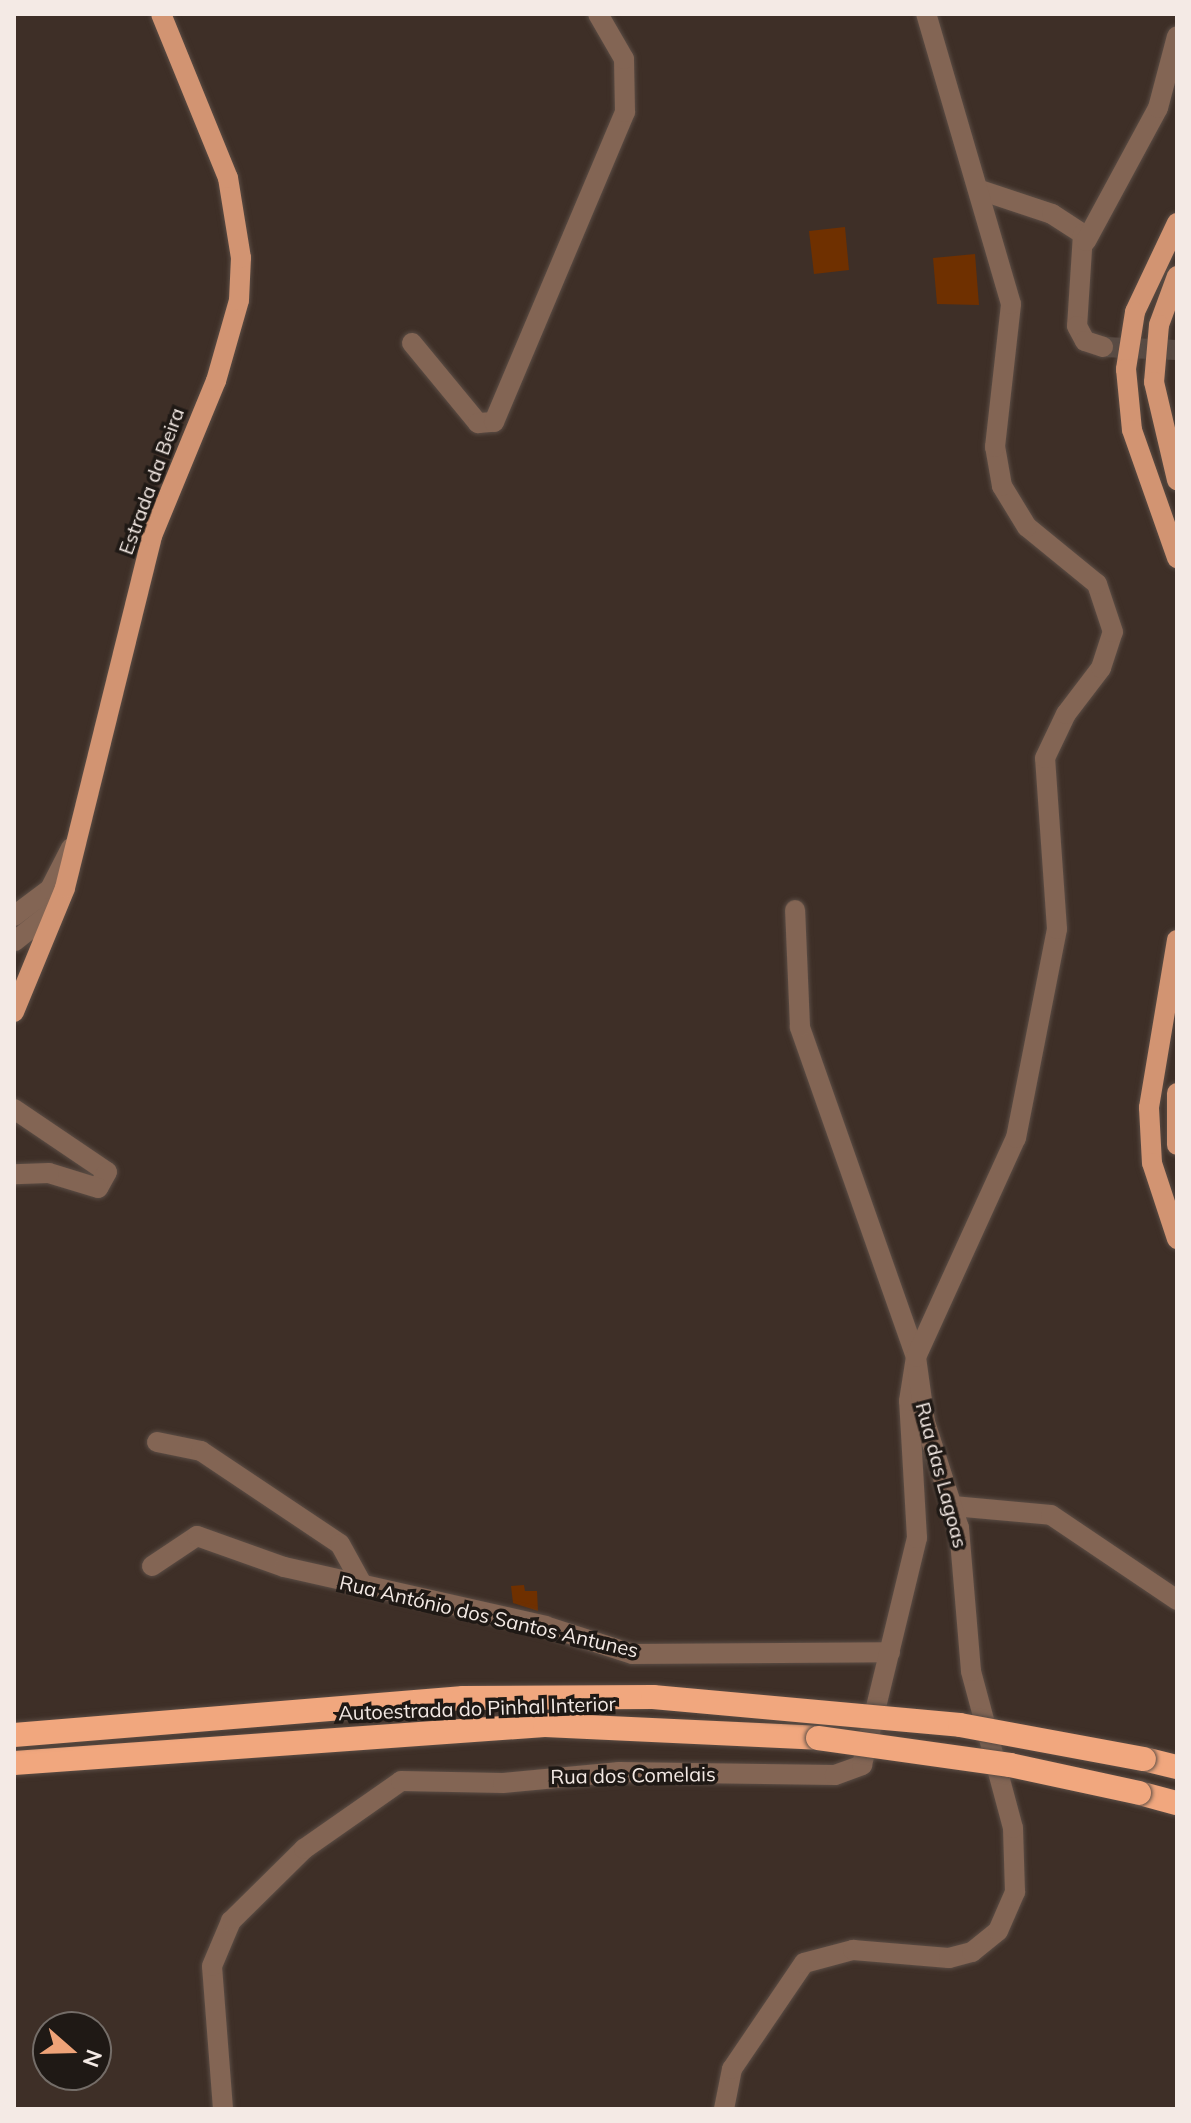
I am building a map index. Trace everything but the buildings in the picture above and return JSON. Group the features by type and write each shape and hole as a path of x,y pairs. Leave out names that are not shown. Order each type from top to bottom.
{"highway":[{"name":"Autoestrada do Pinhal Interior","path":"14,1735 449,1699 653,1697 960,1725 1177,1767"},
{"name":"Autoestrada do Pinhal Interior","path":"14,1763 389,1732 680,1727 902,1748 1177,1803"}],"main road":[{"name":"Estrada da Beira","path":"14,1012 20,988 40,955 60,904 152,536 216,381 239,300 241,258 228,178 161,14"},
{"path":"1177,223 1135,312 1126,369 1136,443 1177,558"},
{"path":"1177,276 1159,325 1154,382 1177,480"},
{"path":"1177,940 1149,1108 1152,1163 1177,1239"},
{"path":"1177,1093 1177,1145"}],"street":[{"path":"412,343 478,423 494,422 625,112 624,59 598,14"},
{"path":"916,1357 1021,1119 1058,914 1043,775 1066,714 1110,651 1112,615 1097,584 1027,527 1002,486 995,447 1011,304 926,14"},
{"path":"1103,347 1085,341 1077,326 1086,241 1158,108 1177,36"},
{"path":"980,190 1059,217 1086,241"},
{"path":"14,916 50,889 78,833"},
{"path":"40,955 14,941 60,904"},
{"name":"Rua das Lagoas","path":"724,2109 732,2069 804,1963 853,1950 949,1958 986,1942 1010,1912 1013,1828 975,1693 966,1566 953,1506 925,1422 916,1357 800,1027 795,910"},
{"path":"14,1109 107,1172 98,1188 49,1173 14,1174"},
{"name":"Rua dos Comelais","path":"223,2109 224,2067 212,2016 216,1954 231,1921 262,1886 350,1813 401,1781 420,1778 486,1784 619,1772 849,1774 866,1755 917,1538 909,1401 916,1357"},
{"path":"157,1442 201,1451 340,1544 362,1584"},
{"path":"953,1506 1051,1515 1177,1600"},
{"name":"Rua António dos Santos Antunes","path":"152,1566 197,1536 362,1584 632,1654 890,1652"}],"tunnel":[{"path":"1103,347 1177,350"}]}
